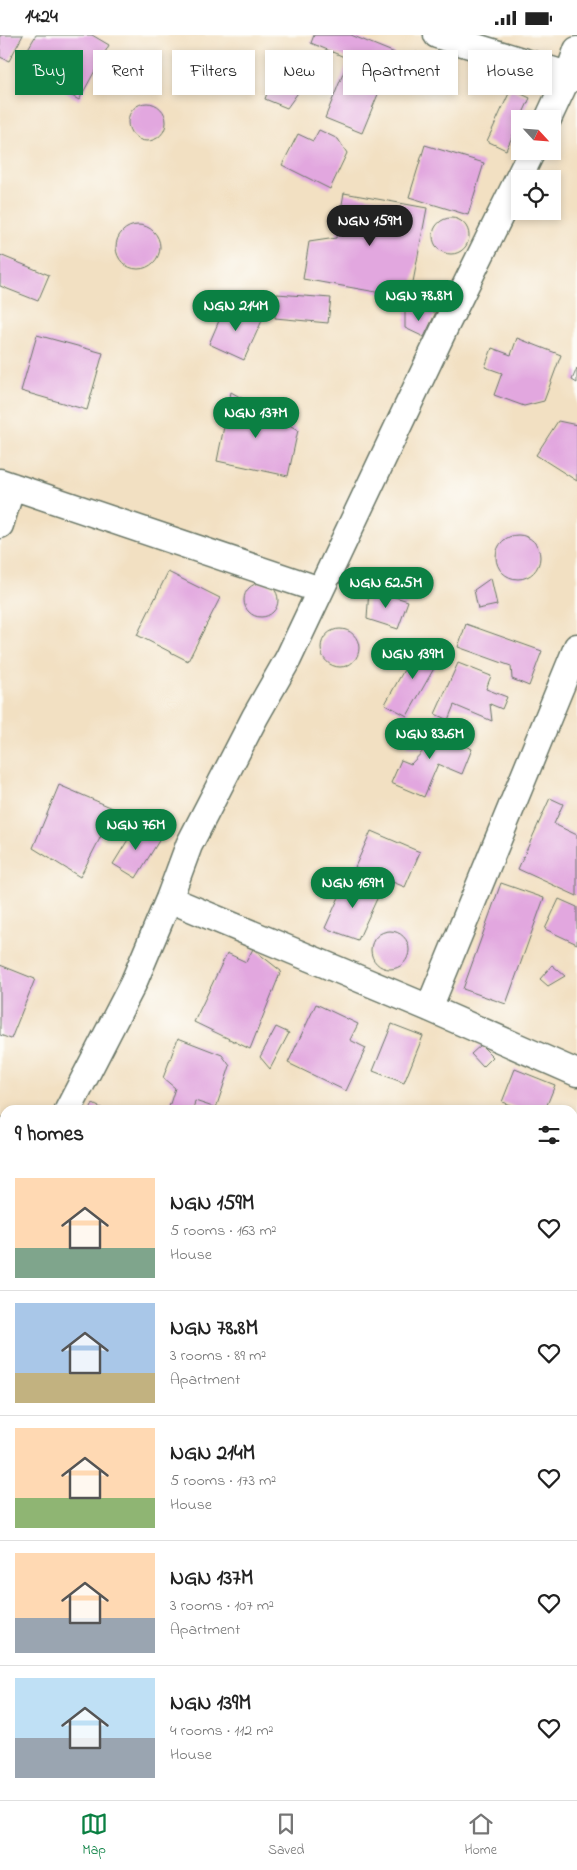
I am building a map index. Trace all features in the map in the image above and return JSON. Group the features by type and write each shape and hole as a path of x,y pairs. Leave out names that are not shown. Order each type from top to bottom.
{"street":[{"path":"437,35 573,77"},
{"path":"553,110 573,77 577,51"},
{"path":"71,1105 133,984 169,899 189,845 255,717 288,659 442,333 528,160"},
{"path":"0,525 6,484 320,590"},
{"path":"429,1009 577,647"},
{"path":"169,899 577,1073"}],"building":[{"path":"0,35 23,35 9,61 0,57"},
{"path":"36,35 92,35 109,45 106,50 93,50 93,74 83,93 83,50 27,50"},
{"path":"314,35 351,35 388,50 343,50 343,56 333,52 333,50 328,50 311,43"},
{"path":"343,74 343,95 378,95 362,133 325,118"},
{"path":"70,95 82,95 79,100"},
{"path":"266,95 296,95 287,108 265,99"},
{"path":"508,95 524,95 530,98 524,110 511,110 511,139 506,150 487,141"},
{"path":"147,103 160,109 166,122 160,135 147,141 134,135 128,122 134,109"},
{"path":"319,130 338,139 347,153 330,189 282,165 298,134 313,141"},
{"path":"425,145 484,163 468,215 409,197"},
{"path":"344,193 427,208 410,298 303,279 309,242 336,238"},
{"path":"451,218 464,223 469,236 464,249 451,254 438,249 433,236 438,223"},
{"path":"142,225 154,231 159,238 159,256 154,263 147,268 134,269 126,266 119,259 116,243 119,235 126,228"},
{"path":"0,255 49,275 38,301 0,286"},
{"path":"277,294 331,298 328,323 275,318"},
{"path":"224,309 265,314 244,360 209,344"},
{"path":"405,311 436,312 424,337 405,328"},
{"path":"37,335 103,353 87,410 21,391"},
{"path":"517,338 561,355 544,401 524,406 494,395 502,373 485,367 492,348 511,355"},
{"path":"577,368 577,383 572,380"},
{"path":"231,392 298,430 288,476 217,461"},
{"path":"558,421 577,425 577,481 536,455"},
{"path":"522,535 534,541 539,548 539,566 534,573 527,578 514,579 506,576 499,569 496,553 499,545 506,538"},
{"path":"168,572 220,598 188,661 137,635"},
{"path":"491,578 497,605 478,609 474,590"},
{"path":"261,583 268,584 273,588 277,593 277,607 273,612 268,616 261,617 254,616 249,612 245,607 244,600 245,593 249,588 254,584"},
{"path":"369,589 408,601 398,629 367,619"},
{"path":"466,624 542,651 529,686 512,679 511,666 458,647"},
{"path":"340,629 353,635 359,648 353,661 340,667 327,661 321,648 327,635"},
{"path":"419,643 441,656 407,716 385,704"},
{"path":"458,663 491,676 486,689 507,697 502,709 490,704 492,721 454,705 448,720 435,714"},
{"path":"416,725 472,749 462,774 438,764 424,797 391,783 401,760 411,764 425,749 406,747"},
{"path":"59,785 115,809 80,877 33,848"},
{"path":"550,798 563,804 554,824 577,835 577,896 518,869"},
{"path":"137,825 160,839 136,878 113,864"},
{"path":"371,831 420,852 405,887 355,867"},
{"path":"348,877 381,890 358,940 325,928"},
{"path":"501,883 544,898 506,1004 463,989"},
{"path":"559,899 577,907 577,944 545,929"},
{"path":"390,931 404,936 409,950 404,964 390,969 376,964 371,950 376,936"},
{"path":"253,949 281,971 250,1049 194,1022 227,953 246,962"},
{"path":"0,965 35,979 11,1039 0,1035"},
{"path":"552,965 565,976 548,986 540,979"},
{"path":"316,1004 358,1024 350,1040 366,1048 346,1091 288,1063"},
{"path":"392,1024 423,1036 404,1083 373,1071"},
{"path":"276,1027 289,1033 270,1069 260,1057"},
{"path":"178,1038 222,1055 230,1066 217,1105 207,1105 195,1101 194,1105 170,1105 175,1088 163,1078"},
{"path":"481,1045 493,1057 483,1067 471,1054"},
{"path":"515,1069 555,1085 547,1105 510,1105 502,1102"}]}
